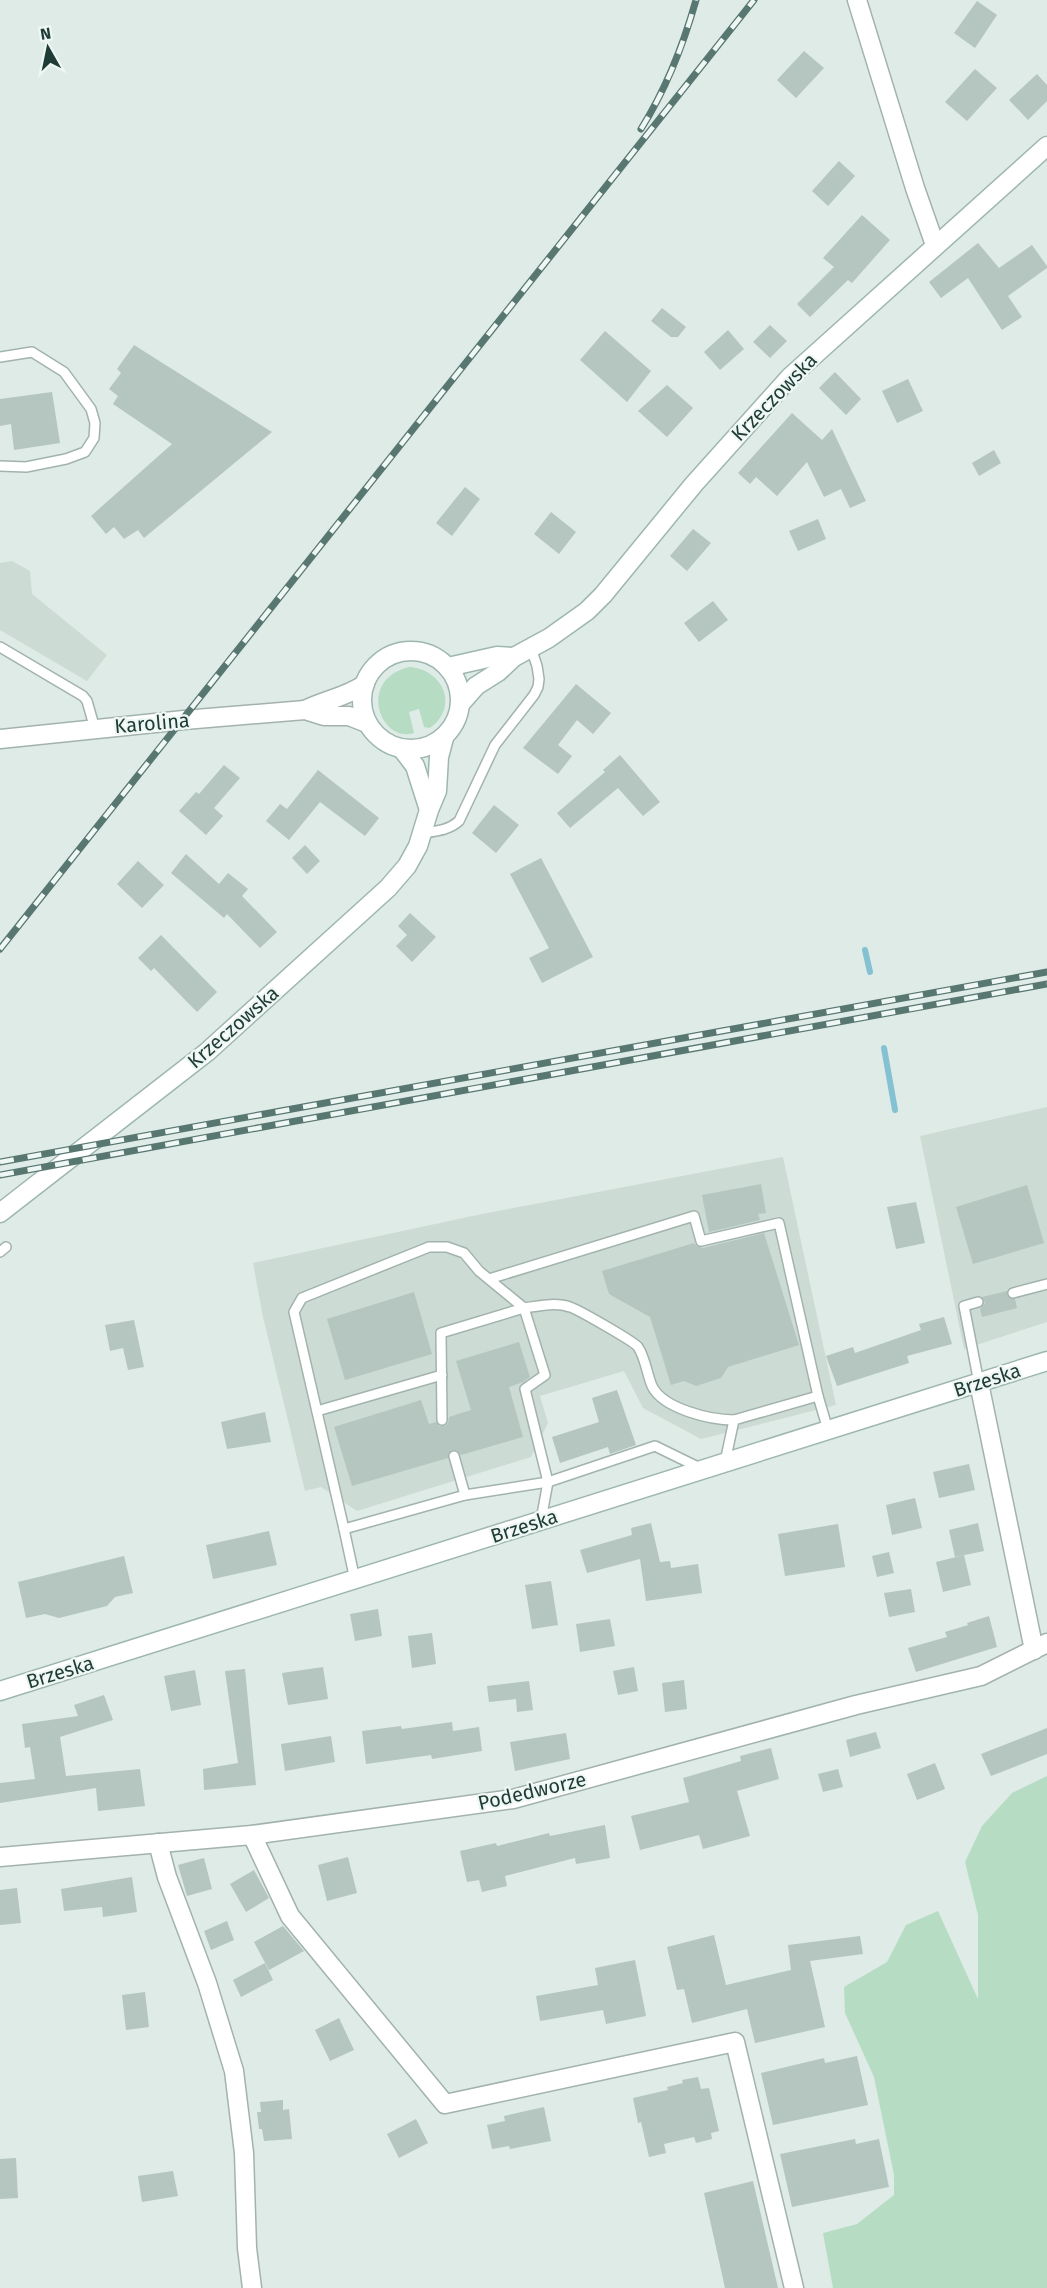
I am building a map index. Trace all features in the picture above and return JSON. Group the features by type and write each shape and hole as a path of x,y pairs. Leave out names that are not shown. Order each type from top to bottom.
{"street":[{"path":"857,0 935,245"},
{"name":"Krzeczowska","path":"461,703 472,690 498,672 514,657 568,625 603,595 694,484 790,377 1047,146"},
{"path":"412,651 431,655 448,667 458,683 461,703 456,722 444,738 425,748 402,749 381,740 367,723 362,701 365,684 373,669 381,661 402,652 412,651"},
{"name":"Krzeczowska","path":"448,667 496,656 514,657"},
{"name":"Karolina","path":"305,710 357,690 365,684"},
{"name":"Karolina","path":"0,739 305,710 324,716 349,716 367,723"},
{"name":"Krzeczowska","path":"0,1214 207,1052 388,888 413,856 423,833 439,781 439,757 444,738"},
{"path":"402,749 415,766 429,810"},
{"name":"Brzeska","path":"0,1691 1047,1361"},
{"path":"979,1383 1040,1646"},
{"name":"Podedworze","path":"0,1857 252,1835 513,1799 856,1705 981,1677 1040,1646"},
{"path":"252,1835 290,1916 445,2104 735,2042 794,2288"},
{"path":"158,1843 167,1877 207,1983 234,2071 244,2153 247,2248 252,2288"}],"lane":[{"path":"0,357 32,352 64,372 91,409 95,423 94,438 85,452 66,459 26,467 0,466"},
{"path":"0,647 83,696 87,701 95,729"},
{"path":"423,833 444,830 459,821 495,745 534,695 539,679 531,648"},
{"path":"489,1279 694,1216 701,1241 779,1223 818,1396 828,1430"},
{"path":"356,1580 294,1312 302,1298 429,1247 447,1247 465,1253 489,1279 524,1308 545,1375 525,1389 548,1482 541,1520"},
{"path":"1013,1293 1047,1284"},
{"path":"978,1302 964,1306 979,1383"},
{"path":"442,1420 441,1333 524,1308 544,1305 570,1307 637,1346 653,1389 673,1405 704,1416 735,1420 818,1396"},
{"path":"316,1411 442,1375"},
{"path":"725,1462 735,1420"},
{"path":"344,1529 465,1495 548,1482 655,1446 702,1469"},
{"path":"454,1456 465,1495"}],"shaded area":[{"path":"12,561 30,571 32,594 107,655 87,681 0,630 0,563"},
{"path":"1047,1107 1047,1322 964,1349 920,1136"},
{"path":"783,1157 836,1405 701,1439 643,1408 624,1371 540,1396 548,1423 531,1457 357,1511 321,1487 305,1491 263,1317 253,1263 482,1214"}],"green space":[{"path":"409,667 431,674 444,690 446,700 439,719 430,728 424,727 419,709 409,712 414,733 402,734 392,729 384,720 379,709 379,696 383,684 393,674"},
{"path":"1047,1776 1047,2288 833,2288 823,2233 857,2224 894,2195 894,2175 874,2077 845,2013 844,1987 887,1962 906,1925 938,1911 978,1999 978,1915 965,1862 982,1826 1012,1793"}],"building":[{"path":"977,1 997,15 975,48 954,33"},
{"path":"804,51 824,68 796,98 777,80"},
{"path":"975,69 997,88 967,121 945,102"},
{"path":"1037,74 1047,85 1047,101 1028,120 1009,100"},
{"path":"839,161 855,176 828,206 812,191"},
{"path":"862,215 890,240 852,283 848,280 810,317 797,304 834,267 823,258"},
{"path":"978,243 999,268 1032,245 1047,266 1008,296 1022,317 1002,330 968,278 941,298 929,282"},
{"path":"662,308 686,327 678,337 671,337 651,321"},
{"path":"770,325 787,341 770,358 753,342"},
{"path":"728,330 744,349 720,370 704,352"},
{"path":"605,331 651,371 627,402 580,360"},
{"path":"134,345 272,432 144,538 138,530 124,539 114,527 106,534 91,516 172,444 113,404 118,396 109,389 121,373 117,369"},
{"path":"835,372 861,399 846,415 819,388"},
{"path":"908,379 923,411 897,423 882,391"},
{"path":"667,385 693,408 667,437 638,411"},
{"path":"52,392 60,443 14,450 11,424 0,426 0,399"},
{"path":"792,413 822,440 832,429 866,501 850,508 841,489 824,497 807,462 777,496 756,477 750,484 738,473"},
{"path":"994,450 1001,463 979,476 972,463"},
{"path":"465,487 480,499 452,536 436,523"},
{"path":"551,512 576,532 559,554 534,534"},
{"path":"818,519 826,539 798,551 789,531"},
{"path":"693,529 711,543 687,571 670,556"},
{"path":"713,601 728,620 699,642 684,623"},
{"path":"576,684 611,713 593,734 577,720 558,745 572,756 558,774 523,748"},
{"path":"620,755 660,802 643,816 618,788 570,828 557,813 605,772 603,770"},
{"path":"224,765 240,778 214,808 223,816 206,835 179,811 196,792 199,794"},
{"path":"318,770 379,818 365,836 320,802 289,840 266,821 280,804 287,809"},
{"path":"494,805 519,825 496,853 472,833"},
{"path":"305,845 320,861 307,874 292,858"},
{"path":"186,854 219,884 228,873 248,889 242,896 277,932 260,948 227,914 224,918 171,873"},
{"path":"541,858 593,957 542,983 529,958 549,948 510,874"},
{"path":"138,861 164,885 142,908 117,884"},
{"path":"410,913 436,937 412,962 396,946 407,935 398,926"},
{"path":"161,935 217,992 197,1012 154,968 151,971 138,958"},
{"path":"761,1184 766,1213 758,1214 760,1220 709,1232 702,1195"},
{"path":"1027,1185 1044,1243 973,1264 956,1207"},
{"path":"916,1202 925,1243 896,1249 887,1207"},
{"path":"764,1233 799,1345 728,1367 721,1378 696,1386 684,1381 671,1385 650,1317 609,1294 602,1271 694,1243 703,1248"},
{"path":"1007,1291 1008,1297 1015,1299 1017,1308 982,1317 980,1309 985,1303 982,1297"},
{"path":"414,1292 432,1354 345,1380 327,1319"},
{"path":"944,1317 952,1344 907,1356 909,1363 837,1386 826,1356 853,1347 855,1353 921,1330 919,1324"},
{"path":"134,1320 144,1367 128,1370 123,1348 110,1351 105,1325"},
{"path":"519,1342 530,1377 509,1387 523,1437 461,1455 456,1450 452,1450 448,1458 352,1486 334,1427 421,1400 429,1424 436,1422 439,1426 445,1426 449,1417 471,1410 456,1361"},
{"path":"617,1390 636,1445 610,1454 608,1447 560,1463 552,1437 599,1422 592,1398"},
{"path":"265,1412 271,1442 227,1449 221,1422"},
{"path":"969,1464 975,1490 939,1498 933,1472"},
{"path":"915,1498 922,1528 892,1535 886,1505"},
{"path":"651,1523 660,1562 670,1561 671,1568 698,1564 702,1593 646,1601 640,1559 587,1573 580,1550 632,1535 631,1528"},
{"path":"978,1523 984,1551 955,1557 949,1530"},
{"path":"838,1524 845,1567 785,1576 778,1534"},
{"path":"269,1531 277,1565 213,1579 206,1545"},
{"path":"889,1552 894,1573 877,1577 872,1556"},
{"path":"964,1555 971,1585 943,1592 936,1562"},
{"path":"124,1556 133,1593 115,1597 107,1606 59,1618 45,1614 26,1618 18,1582"},
{"path":"551,1581 558,1625 532,1629 525,1585"},
{"path":"911,1589 915,1612 889,1617 884,1593"},
{"path":"378,1609 382,1636 355,1641 350,1614"},
{"path":"989,1616 997,1647 916,1672 908,1648 947,1637 945,1632"},
{"path":"610,1619 615,1646 580,1652 576,1624"},
{"path":"432,1633 436,1664 412,1668 408,1636"},
{"path":"323,1667 328,1699 288,1705 282,1673"},
{"path":"634,1667 638,1691 618,1695 613,1671"},
{"path":"245,1669 256,1785 204,1790 203,1769 238,1763 225,1671"},
{"path":"195,1670 201,1705 171,1711 164,1676"},
{"path":"684,1680 687,1709 665,1712 662,1683"},
{"path":"529,1681 533,1710 517,1712 516,1699 489,1702 487,1686"},
{"path":"104,1695 113,1720 60,1737 66,1776 140,1769 145,1806 98,1811 96,1788 0,1803 0,1783 35,1779 30,1747 25,1748 22,1724 78,1716 74,1705"},
{"path":"452,1722 453,1731 479,1727 482,1751 432,1759 431,1755 366,1764 362,1731 401,1726 402,1729"},
{"path":"1047,1728 1047,1754 991,1776 981,1754"},
{"path":"876,1732 881,1748 850,1757 846,1740"},
{"path":"566,1733 570,1759 515,1771 510,1742"},
{"path":"331,1736 335,1762 285,1771 281,1744"},
{"path":"771,1748 779,1779 737,1791 750,1836 703,1849 699,1835 640,1850 631,1816 689,1802 683,1778 741,1761 740,1756"},
{"path":"935,1763 945,1789 917,1800 907,1774"},
{"path":"838,1769 843,1787 823,1792 818,1774"},
{"path":"605,1825 610,1858 576,1864 575,1858 505,1876 507,1886 482,1892 479,1880 467,1882 460,1851 496,1843 497,1846 549,1833 550,1836"},
{"path":"348,1857 357,1893 327,1901 318,1865"},
{"path":"204,1858 212,1889 187,1896 178,1865"},
{"path":"254,1870 269,1898 246,1912 230,1884"},
{"path":"132,1877 137,1912 103,1917 102,1907 64,1911 61,1889"},
{"path":"17,1888 21,1923 0,1925 0,1890"},
{"path":"227,1921 234,1940 211,1950 204,1931"},
{"path":"283,1926 304,1951 269,1970 254,1942"},
{"path":"714,1935 726,1985 791,1970 788,1945 860,1936 863,1954 810,1961 825,2027 755,2043 747,2009 692,2023 684,1989 677,1990 667,1947"},
{"path":"635,1960 646,2016 606,2024 603,2010 540,2021 536,1996 598,1985 595,1968"},
{"path":"265,1963 273,1980 241,1997 233,1980"},
{"path":"145,1992 149,2027 126,2030 122,1995"},
{"path":"339,2018 354,2050 330,2061 315,2030"},
{"path":"857,2056 868,2105 773,2125 761,2073 824,2058 825,2063"},
{"path":"698,2077 701,2089 709,2088 719,2131 711,2133 712,2139 696,2143 694,2137 664,2144 666,2153 649,2157 633,2098 668,2090 667,2087 683,2083 682,2080"},
{"path":"283,2100 283,2110 289,2109 292,2139 264,2141 262,2129 259,2129 257,2112 261,2112 260,2102"},
{"path":"544,2107 551,2141 510,2149 509,2146 492,2149 487,2125 505,2121 504,2116"},
{"path":"416,2119 428,2143 399,2158 387,2134"},
{"path":"855,2139 856,2144 879,2139 889,2187 792,2207 780,2154"},
{"path":"16,2158 18,2198 0,2199 0,2159"},
{"path":"173,2171 178,2196 142,2202 138,2176"},
{"path":"753,2181 778,2288 725,2288 704,2193"}],"waterway":[{"path":"865,950 870,972"},
{"path":"884,1048 895,1110"}],"railway":[{"path":"641,129 673,67 696,0"},
{"path":"0,949 754,0"},
{"path":"0,1162 1047,972"},
{"path":"0,1175 1047,984"}]}
